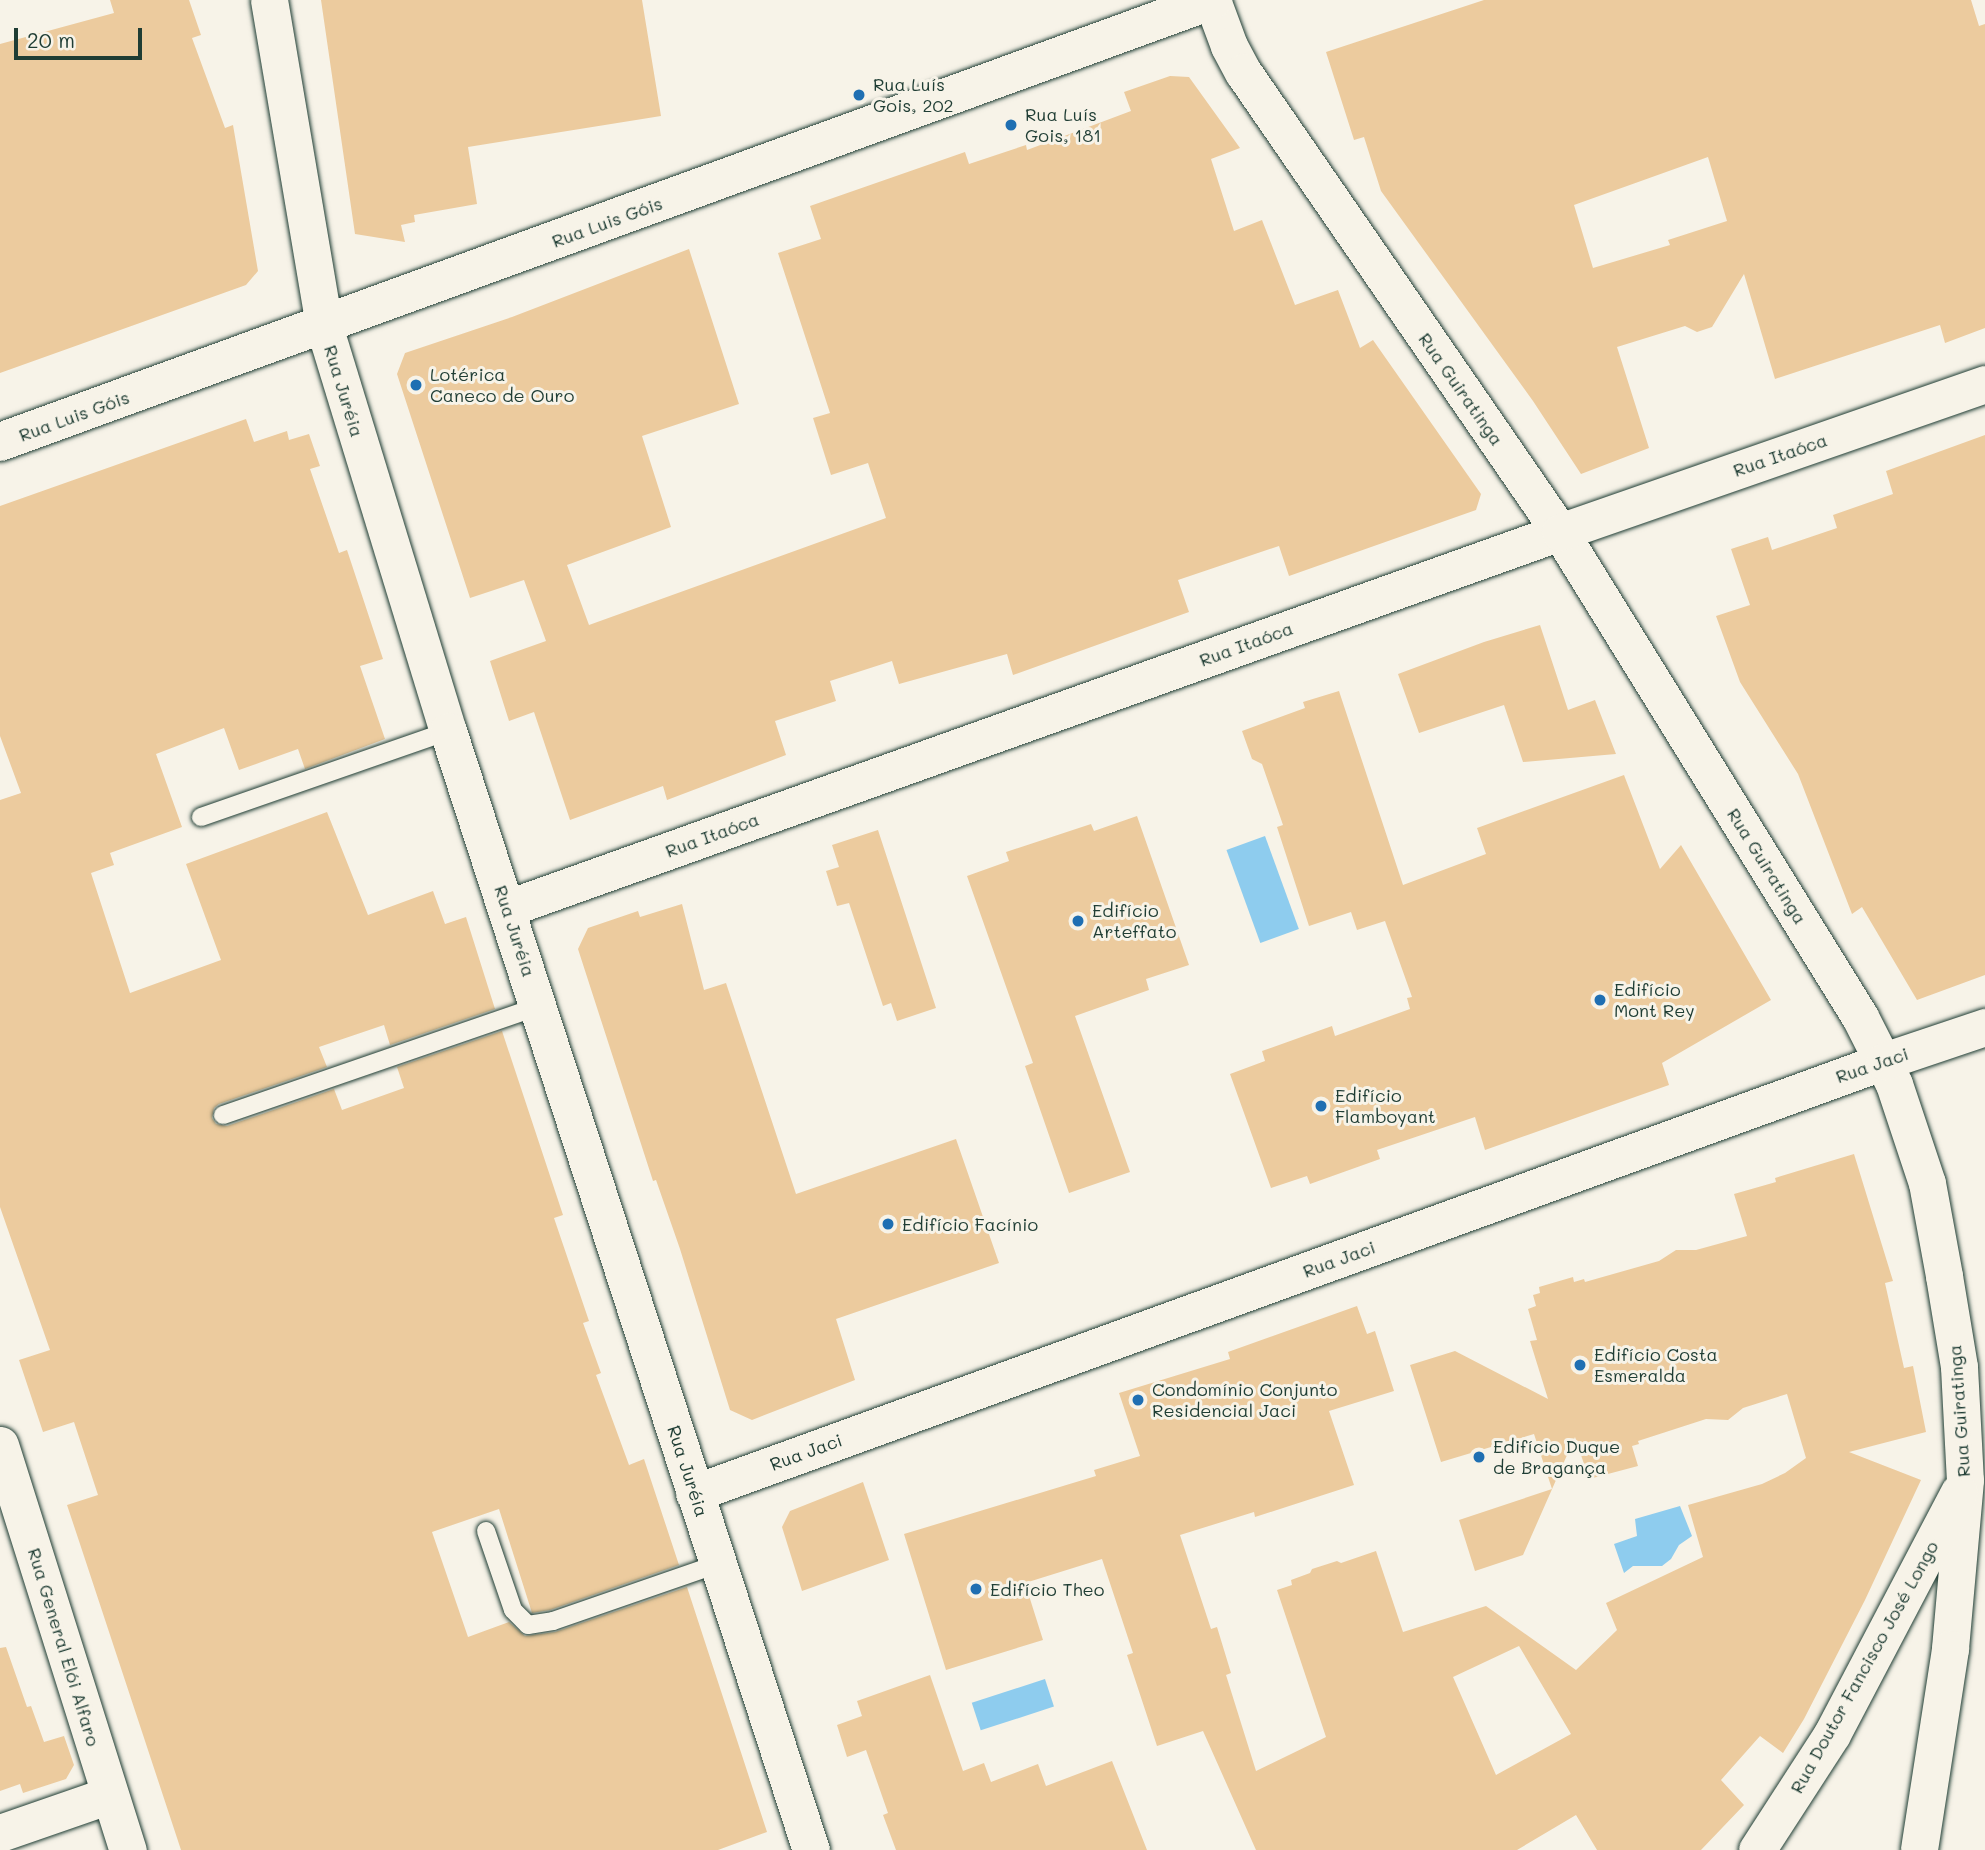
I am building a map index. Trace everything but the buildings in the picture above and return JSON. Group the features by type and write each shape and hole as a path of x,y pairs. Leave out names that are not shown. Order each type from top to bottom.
{"street":[{"name":"Rua Juréia","path":"269,0 324,326 448,731 508,908 811,1850"},
{"name":"Rua Luis Góis","path":"0,442 1213,0"},
{"name":"Rua Guiratinga","path":"1213,0 1229,46 1258,97 1560,532 1860,1017 1884,1061 1901,1103 1927,1183 1959,1367 1965,1480 1952,1636 1919,1850"},
{"name":"Rua Itaóca","path":"508,908 1560,532 1985,384"},
{"name":"Rua Jaci","path":"694,1493 1884,1061 1985,1027"},
{"name":"Rua General Elói Alfaro","path":"0,1445 128,1850"},
{"name":"Rua Doutor Fancisco José Longo","path":"1757,1850 1832,1734 1965,1480"},
{"path":"0,1833 110,1795"}],"lane":[{"path":"201,817 448,731"},
{"path":"223,1115 539,1006"},
{"path":"486,1531 513,1610 528,1625 563,1617 718,1564"}],"water":[{"path":"1265,836 1299,929 1260,943 1226,850"},
{"path":"1680,1506 1692,1536 1679,1545 1671,1559 1662,1566 1633,1566 1624,1573 1614,1544 1637,1536 1635,1519"},
{"path":"1045,1679 1054,1707 981,1730 972,1703"}],"place":[{"name":"Rua Luís Gois, 202","path":"859,95"},
{"name":"Rua Luís Gois, 181","path":"1011,125"},
{"name":"Lotérica Caneco de Ouro","path":"416,385"},
{"name":"Edifício Arteffato","path":"1078,921"},
{"name":"Edifício Mont Rey","path":"1600,1000"},
{"name":"Edifício Flamboyant","path":"1321,1106"},
{"name":"Edifício Facínio","path":"888,1224"},
{"name":"Edifício Costa Esmeralda","path":"1580,1365"},
{"name":"Condomínio Conjunto Residencial Jaci","path":"1138,1400"},
{"name":"Edifício Duque de Bragança","path":"1479,1457"},
{"name":"Edifício Theo","path":"976,1589"}]}
